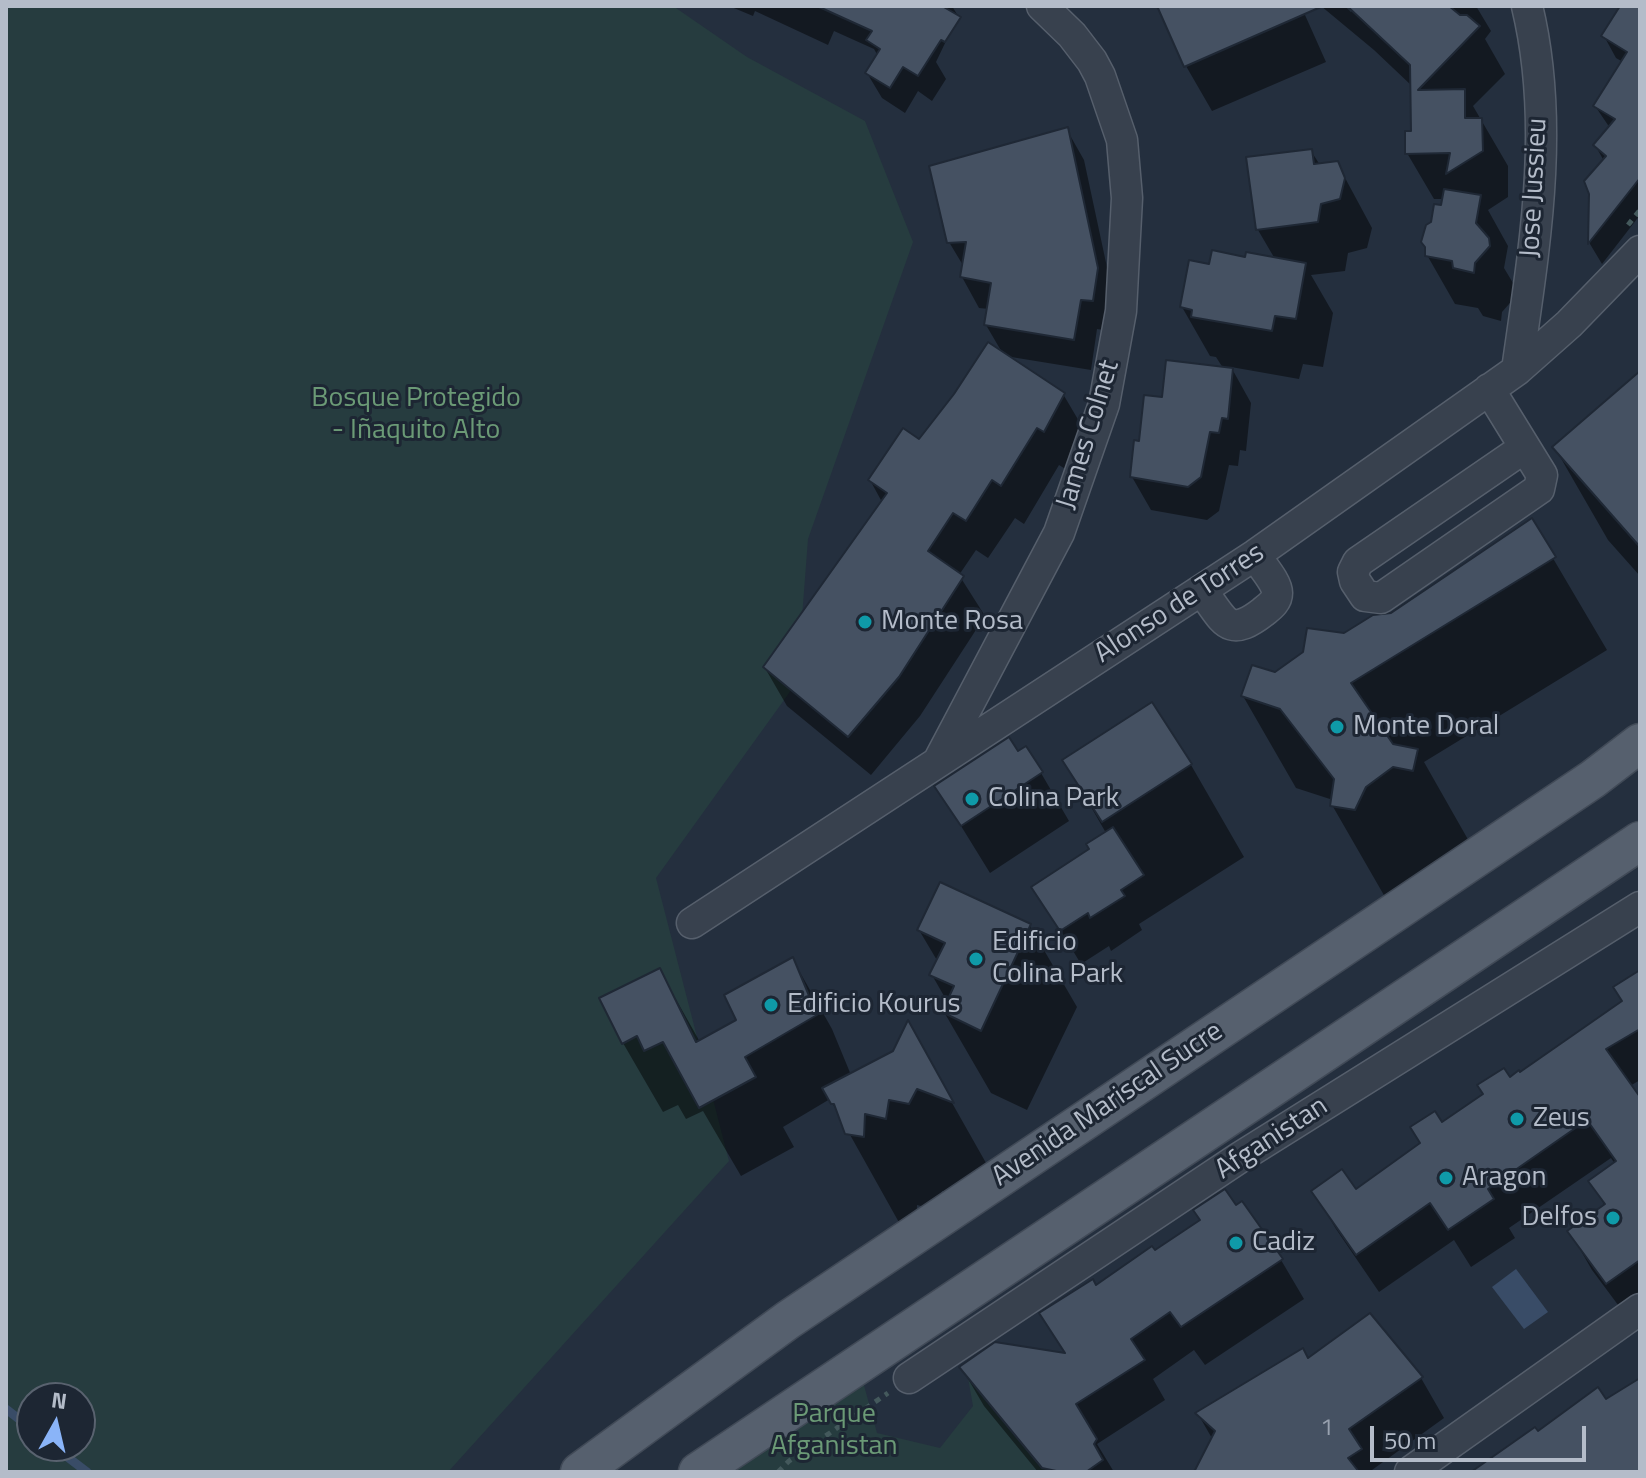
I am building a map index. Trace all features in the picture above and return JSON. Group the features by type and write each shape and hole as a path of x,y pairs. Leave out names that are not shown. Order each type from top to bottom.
{"main road":[{"name":"Avenida Mariscal Sucre","path":"580,1472 788,1320 1593,779 1640,743"},
{"path":"698,1472 1640,841"}],"street":[{"name":"James Colnet","path":"937,763 1059,533 1104,404 1121,311 1127,198 1122,140 1092,61 1072,35 1042,6"},
{"name":"Jose Jussieu","path":"1517,370 1533,262 1541,152 1539,84 1527,6"},
{"name":"Alonso de Torres","path":"692,923 1202,591 1517,370 1569,324 1640,251"},
{"path":"1489,389 1542,475 1539,489 1381,598 1365,596 1353,572 1358,562 1524,448"},
{"path":"1202,591 1226,622 1236,627 1245,626 1273,604 1277,597 1277,590 1255,555"},
{"name":"Afganistan","path":"909,1378 1239,1158 1640,907"},
{"path":"1410,1472 1640,1309"}],"path":[{"path":"778,1472 789,1461 909,1378"}],"green space":[{"name":"Bosque Protegido - Iñaquito Alto","path":"6,6 673,6 747,57 865,121 913,242 808,539 797,682 656,878 729,1161 448,1472 6,1472"},
{"name":"Parque Afganistan","path":"859,1367 877,1433 940,1448 973,1406 968,1378 999,1404 1048,1472 716,1472"}],"water":[{"path":"1516,1269 1548,1312 1524,1329 1492,1287"}],"building":[{"path":"817,6 942,6 961,17 945,42 941,40 918,76 903,67 890,88 865,73 880,49 866,40 872,31"},
{"path":"1157,6 1323,6 1184,67"},
{"path":"1347,6 1449,6 1480,26 1418,90 1465,89 1465,118 1482,118 1483,151 1446,174 1450,153 1405,154 1405,131 1411,131 1410,65"},
{"path":"1620,6 1640,6 1640,178 1588,244 1589,194 1584,181 1606,156 1593,145 1615,119 1593,106 1627,52 1601,36"},
{"path":"1068,127 1098,268 1093,301 1081,300 1074,340 984,325 991,283 960,277 966,242 947,243 929,166"},
{"path":"1312,149 1314,164 1338,161 1345,178 1340,199 1321,204 1318,222 1256,230 1246,157"},
{"path":"1444,189 1481,195 1476,223 1489,238 1490,246 1475,263 1474,273 1453,268 1452,261 1425,256 1425,247 1421,242 1426,225 1431,222 1434,204 1441,205"},
{"path":"1212,250 1245,257 1246,252 1306,263 1296,319 1275,316 1272,331 1191,317 1192,310 1180,307 1189,260 1209,264"},
{"path":"988,342 1065,393 1044,432 1037,428 1001,486 992,480 966,521 953,513 928,551 964,576 899,677 848,737 763,667 887,493 868,480 903,428 919,439 954,394"},
{"path":"1166,360 1233,368 1228,419 1222,418 1219,433 1210,432 1201,477 1188,487 1130,477 1134,440 1139,441 1144,395 1162,397"},
{"path":"1640,371 1640,547 1552,447"},
{"path":"1532,518 1556,557 1351,683 1393,744 1418,749 1413,771 1393,767 1366,787 1355,810 1330,806 1334,779 1280,709 1241,696 1252,665 1275,672 1303,652 1307,628 1344,633 1373,615 1391,613"},
{"path":"1152,702 1192,764 1102,822 1062,760"},
{"name":"Colina Park","path":"1009,737 1018,751 1026,746 1043,772 961,826 934,786"},
{"path":"1113,827 1144,875 1121,890 1125,896 1090,918 1088,913 1060,931 1031,887 1089,849 1086,844"},
{"name":"Edificio Colina Park","path":"940,882 1031,924 981,1031 942,1012 954,986 929,975 945,943 917,930"},
{"path":"793,957 817,1015 745,1057 756,1077 699,1108 663,1042 644,1051 637,1036 622,1044 599,998 660,968 696,1042 736,1020 724,995"},
{"path":"1640,970 1640,1029 1606,1049 1640,1097 1640,1260 1606,1284 1567,1231 1605,1204 1588,1181 1616,1161 1587,1120 1488,1189 1494,1199 1448,1230 1430,1203 1356,1255 1311,1191 1342,1169 1356,1189 1420,1143 1410,1127 1435,1111 1442,1122 1483,1094 1477,1085 1504,1068 1510,1077 1520,1072 1622,1001 1613,987"},
{"path":"908,1020 954,1103 917,1089 909,1104 889,1100 886,1119 865,1114 864,1137 845,1134 834,1104 822,1088 893,1051"},
{"path":"1225,1189 1236,1205 1242,1201 1283,1259 1181,1327 1170,1312 1131,1339 1145,1360 1076,1404 1097,1439 1094,1444 1103,1460 1086,1472 1042,1468 959,1367 995,1342 1065,1353 1039,1313 1093,1279 1096,1285 1152,1246 1155,1250 1200,1220 1193,1210"},
{"path":"1370,1313 1423,1377 1349,1429 1362,1449 1348,1458 1359,1472 1194,1472 1215,1431 1195,1413 1303,1348 1308,1358"},
{"path":"1640,1378 1640,1472 1471,1472 1535,1427 1538,1431 1598,1387 1606,1399"}],"waterway":[{"path":"6,1409 16,1417"},
{"path":"74,1462 87,1472"}],"place":[{"name":"Monte Rosa","path":"865,622"},
{"name":"Monte Doral","path":"1337,727"},
{"name":"Colina Park","path":"972,799"},
{"name":"Edificio Colina Park","path":"976,959"},
{"name":"Edificio Kourus","path":"771,1005"},
{"name":"Zeus","path":"1517,1119"},
{"name":"Aragon","path":"1446,1178"},
{"name":"Delfos","path":"1613,1218"},
{"name":"Cadiz","path":"1236,1243"}]}
